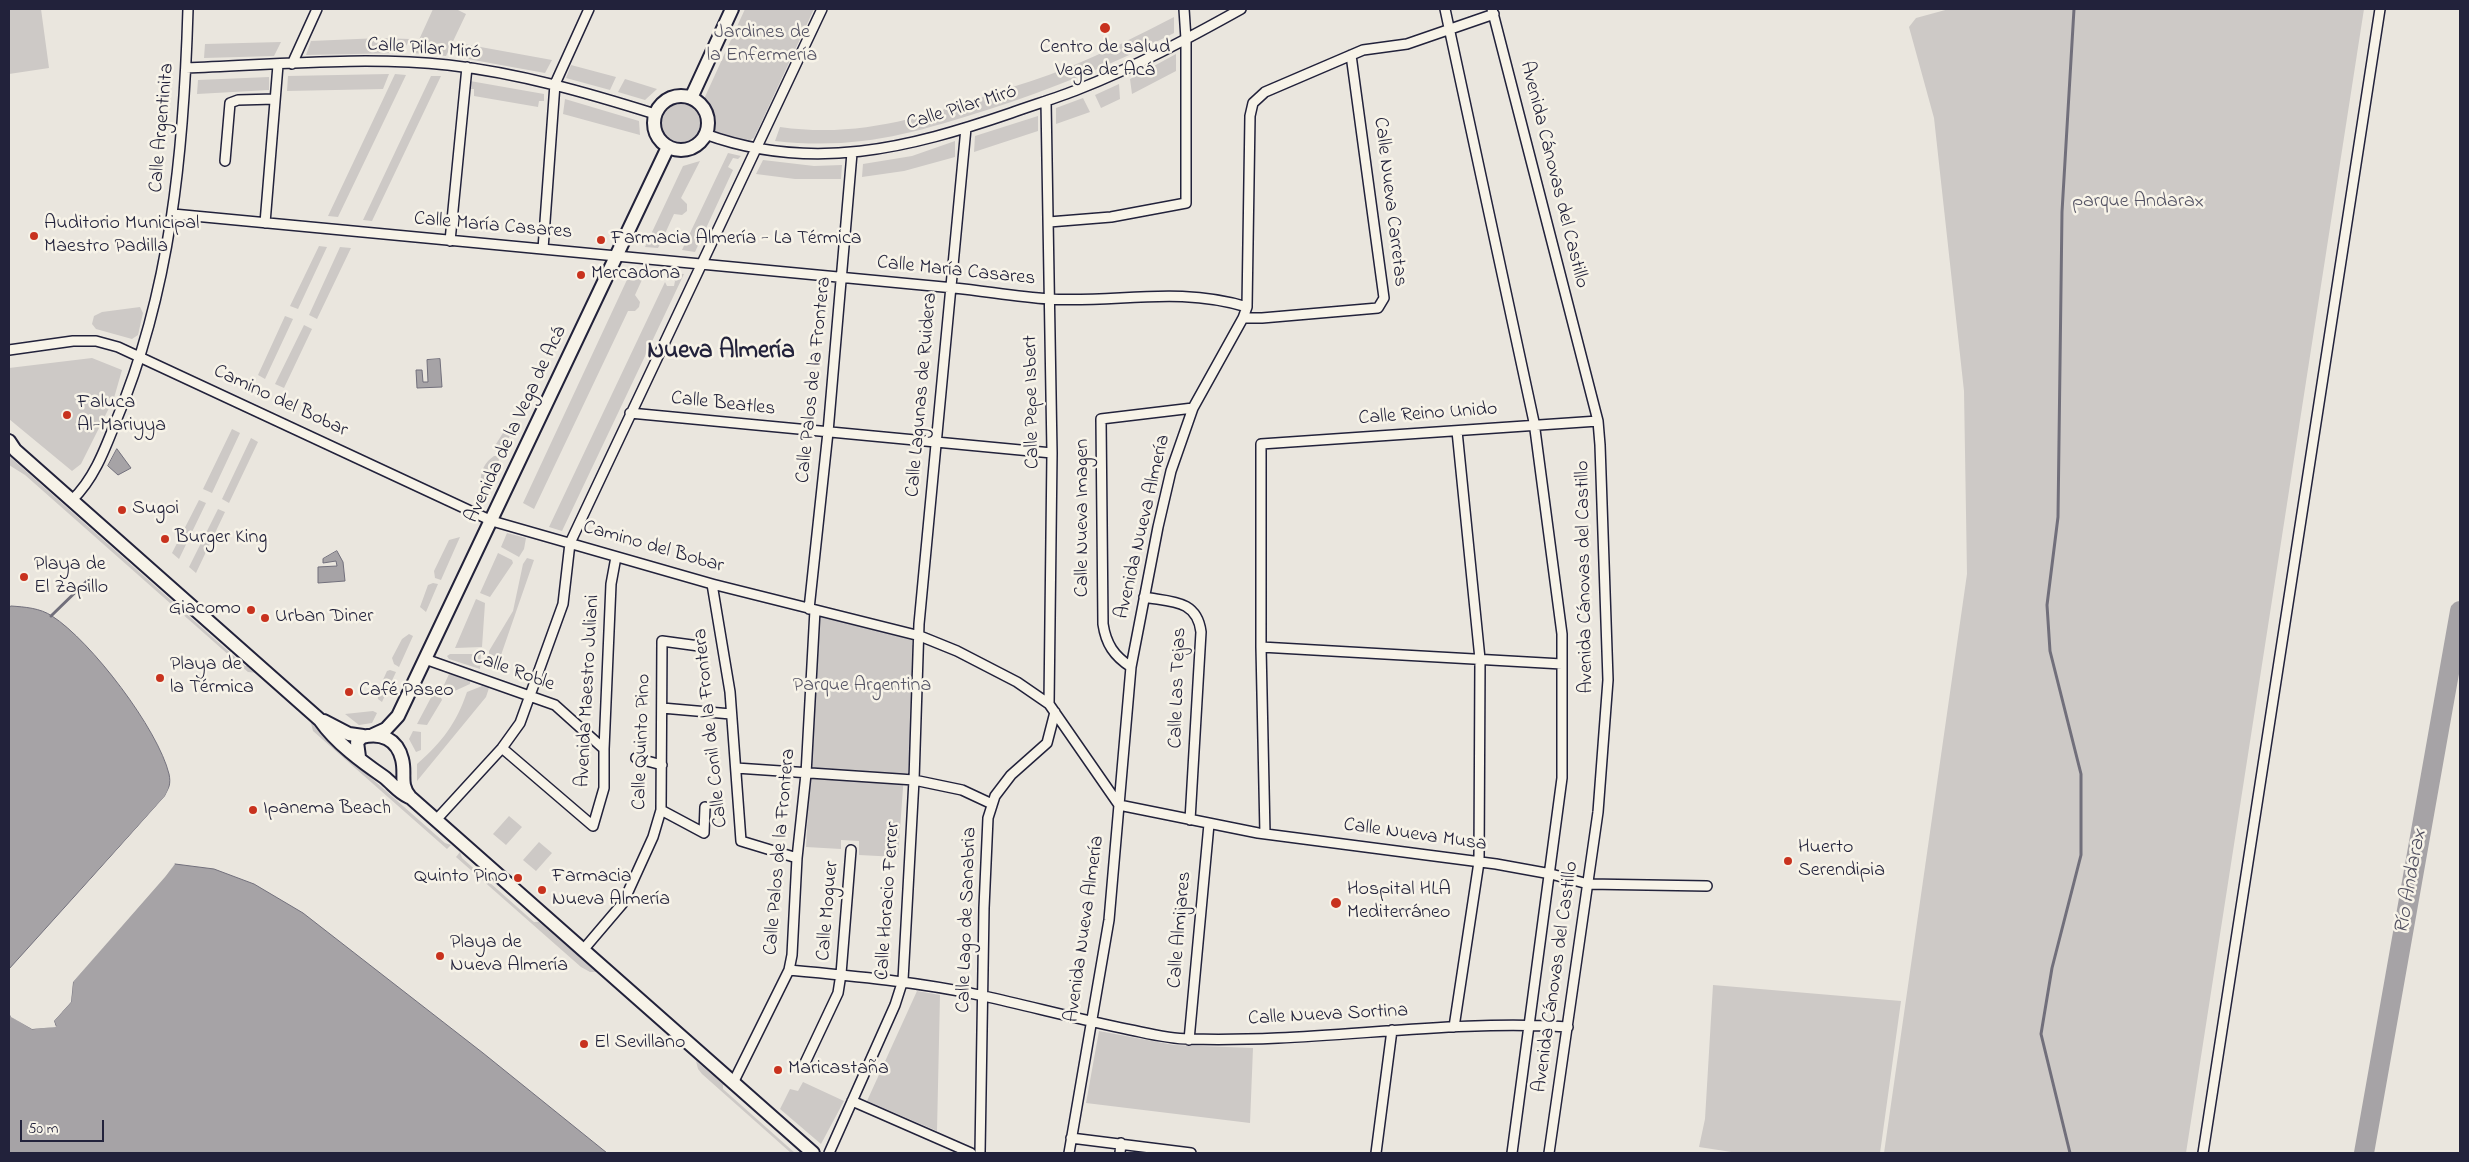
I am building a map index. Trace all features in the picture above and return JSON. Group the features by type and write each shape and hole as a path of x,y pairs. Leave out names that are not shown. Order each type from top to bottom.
{"main road":[{"path":"691,98 732,9"},
{"path":"680,96 691,98 698,102 706,114 708,122 706,134 698,143 687,148 668,147 656,134 654,128 655,114 668,100 680,96"},
{"name":"Avenida de la Vega de Acá","path":"368,736 386,729 397,718 618,257 668,147"},
{"path":"11,446 320,720 332,735 359,757 366,766 385,778 394,788 410,797 813,1153"},
{"name":"Avenida de la Vega de Acá","path":"397,718 398,749"},
{"path":"320,720 350,734 388,738 398,749 402,759 403,785 410,797"},
{"path":"359,757 357,742 368,736"},
{"path":"385,778 394,778 402,769"}],"street":[{"name":"Calle Argentinita","path":"72,500 90,480 121,409 140,356 161,276 173,214 186,68 188,9"},
{"path":"292,64 317,9"},
{"path":"543,249 555,84 588,9"},
{"path":"436,820 502,748 520,723 563,604 570,543 822,9"},
{"path":"1049,222 1111,217 1186,204 1186,39 1184,9"},
{"name":"Calle Pilar Miró","path":"706,134 757,147 804,154 852,153 918,142 966,128 1079,89 1186,39 1241,9"},
{"name":"Avenida Cánovas del Castillo","path":"1445,9 1535,426 1562,634 1562,778 1551,874 1512,1153"},
{"path":"2203,1153 2380,9"},
{"name":"Avenida Cánovas del Castillo","path":"1493,11 1598,422 1608,680 1598,812 1549,1153"},
{"name":"Avenida Nueva Almería","path":"1069,1153 1109,920 1131,667 1144,596 1171,471 1192,408 1243,318 1246,307 1250,116 1253,103 1264,92 1351,54 1363,50 1407,44 1493,11"},
{"name":"Calle Nueva Carretas","path":"1243,318 1378,308 1384,298 1351,54"},
{"name":"Calle Pilar Miró","path":"186,68 398,62 467,68 555,84 655,114"},
{"path":"265,223 278,64"},
{"path":"450,241 467,68"},
{"path":"225,161 230,103 238,100 275,98"},
{"name":"Calle Pepe Isbert","path":"1046,101 1052,453 1049,704"},
{"name":"Calle Lagunas de Ruidera","path":"920,636 919,624 966,128"},
{"name":"Calle Palos de la Frontera","path":"733,1083 789,970 792,955 797,858 806,774 812,610 852,153"},
{"name":"Calle María Casares","path":"173,214 1050,299 1178,295 1211,298 1246,307"},
{"name":"Camino del Bobar","path":"9,350 73,341 96,341 118,347 492,521 712,584 920,636 957,650 1000,673 1049,704 1119,805"},
{"name":"Calle Nueva Imagen","path":"1131,667 1114,654 1108,644 1103,624 1101,419 1192,408"},
{"name":"Calle Beatles","path":"630,413 1052,453"},
{"name":"Calle Reino Unido","path":"1261,647 1261,444 1598,422"},
{"path":"1454,1026 1479,862 1480,659 1457,431"},
{"name":"Avenida Maestro Juliani","path":"502,748 593,826 604,788 604,749 612,584 616,557"},
{"name":"Calle Conil de la Frontera","path":"712,584 731,714 741,841 797,858"},
{"name":"Calle Las Tejas","path":"1144,596 1184,605 1195,612 1200,621 1201,632 1190,820"},
{"name":"Calle Horacio Ferrer","path":"829,1153 896,1005 903,980 920,636"},
{"name":"Calle Quinto Pino","path":"583,950 623,903 653,838 662,810 662,641 699,646"},
{"path":"1265,834 1261,647 1562,664"},
{"name":"Calle Roble","path":"425,659 555,705 604,749"},
{"path":"662,708 731,714"},
{"name":"Calle Lago de Sanabria","path":"980,1153 988,818 995,796 1011,775 1047,743 1055,712"},
{"path":"636,758 662,765"},
{"path":"736,768 914,780 962,790 992,804"},
{"name":"Calle Nueva Musa","path":"1119,805 1265,834 1479,862 1551,874 1588,884 1707,886"},
{"path":"662,810 704,833 705,807"},
{"name":"Calle Almijares","path":"1188,1040 1209,824"},
{"name":"Calle Moguer","path":"804,1065 838,993 842,974 851,850"},
{"name":"Calle Nueva Sortina","path":"789,970 903,980 984,996 1092,1022 1188,1040 1454,1026 1529,1025 1568,1028"},
{"path":"1376,1153 1392,1030"},
{"path":"852,1101 971,1153"},
{"path":"1071,1138 1191,1153"},
{"path":"1120,1153 1121,1143"}],"green space":[{"path":"9,9 41,9 49,68 9,74"},
{"path":"433,9 456,9 466,14 446,56 413,53"},
{"name":"Jardines de la Enfermería","path":"745,9 814,9 754,138 748,141 714,131 712,115 704,99"},
{"name":"parque Andarax","path":"1949,9 2364,9 2186,1153 1884,1153 1967,574 1964,391 1934,118 1909,27 1916,18"},
{"path":"1174,17 1174,33 1129,55 1059,85 959,119 908,133 858,141 805,143 775,141 780,127 808,130 862,128 914,118 965,103 1067,68"},
{"path":"380,38 410,39 402,53 306,55 311,41"},
{"path":"281,42 274,56 204,58 205,44"},
{"path":"464,44 552,60 545,73 457,57"},
{"path":"1176,54 1176,71 1132,94 1130,79"},
{"path":"571,65 616,77 610,90 566,78"},
{"path":"389,74 383,89 287,91 288,76"},
{"path":"395,74 406,75 338,217 328,216"},
{"path":"431,76 441,76 372,221 363,220"},
{"path":"269,77 269,90 197,94 198,80"},
{"path":"625,79 657,89 645,100 618,92"},
{"path":"470,81 544,94 544,101 539,101 538,107 474,96 474,89 469,89"},
{"path":"1119,84 1120,99 1101,108 1095,95"},
{"path":"1083,98 1090,112 1056,124 1056,108"},
{"path":"565,99 639,121 640,135 563,114"},
{"path":"684,103 691,106 697,112 700,123 699,131 691,140 684,143 676,143 669,140 661,131 660,119 663,112 672,104"},
{"path":"1038,116 1038,131 974,152 975,136"},
{"path":"955,141 955,157 904,171 862,177 863,164 912,156"},
{"path":"728,153 741,156 738,159 733,158 728,167 733,170 695,252 682,250"},
{"path":"763,160 814,166 842,165 841,179 795,179 756,174"},
{"path":"700,161 681,198 687,204 687,211 682,215 674,214 663,238 660,235 653,238 658,243 662,241 658,248 645,247 683,166"},
{"path":"319,246 327,247 298,309 290,306"},
{"path":"340,247 351,248 317,319 309,315"},
{"path":"632,269 646,271 635,295 640,302 639,307 635,311 628,311 534,509 523,503"},
{"path":"669,273 684,274 562,531 549,527 665,282 667,286 674,286 675,281 672,278 666,278"},
{"path":"140,307 143,313 138,335 132,339 96,329 92,324 94,316 102,312"},
{"path":"285,316 293,319 265,379 258,375"},
{"path":"304,325 312,329 284,388 275,384"},
{"path":"92,358 122,370 114,398 81,464 72,471 9,419 9,368"},
{"path":"508,425 512,426 513,430 500,454 496,444"},
{"path":"232,429 240,433 212,493 203,489"},
{"path":"251,438 258,442 229,503 222,499"},
{"path":"9,456 245,666 250,666 257,673 248,672 25,475 9,465"},
{"path":"494,456 498,456 499,460 487,485 484,485 481,482 482,471 488,461"},
{"path":"199,500 206,503 179,559 172,553"},
{"path":"218,509 225,512 196,573 189,567"},
{"path":"507,533 526,538 524,549 519,557 501,547"},
{"path":"460,537 441,580 435,578 434,571 449,540"},
{"path":"498,553 512,560 513,563 490,597 480,593"},
{"path":"527,558 534,560 500,658 489,654 489,651 513,611 523,564"},
{"path":"438,584 426,612 420,607 428,585"},
{"path":"476,599 485,603 482,647 455,648"},
{"name":"Parque Argentina","path":"818,616 912,640 912,645 916,646 908,773 904,774 898,857 859,855 859,841 841,840 841,849 806,847"},
{"path":"409,634 413,636 399,667 394,664 392,658 402,639"},
{"path":"450,654 481,654 480,669 449,659 447,656"},
{"path":"387,671 396,672 382,702 378,699 377,693"},
{"path":"449,674 470,681 470,684 448,694 444,685"},
{"path":"482,686 489,688 486,697 417,781 417,764 447,732 458,714 467,692"},
{"path":"435,690 438,690 442,700 427,725 417,724"},
{"path":"373,711 377,713 372,723 359,725 345,714"},
{"path":"310,719 318,726 319,732 445,843 451,845 447,849 313,731"},
{"path":"413,731 421,732 421,750 416,752 409,739"},
{"path":"509,816 522,827 506,845 493,834"},
{"path":"539,842 552,853 536,871 523,860"},
{"path":"460,852 462,858 534,922 539,922 597,972 590,972 581,967 456,857"},
{"path":"1713,985 1901,1001 1880,1153 1738,1153 1699,1147 1705,1119"},
{"path":"917,991 940,995 937,1131 867,1101"},
{"path":"1099,1031 1174,1045 1253,1048 1250,1123 1086,1103"},
{"path":"696,1061 723,1084 723,1089 795,1153 791,1153 702,1074 698,1069"},
{"path":"803,1082 844,1101 821,1144 780,1109 790,1089 798,1091"}],"shaded area":[{"path":"440,359 442,387 417,388 416,370 422,370 423,382 428,382 427,360"},
{"path":"117,449 131,468 118,475 108,466"},
{"path":"337,551 343,562 345,581 318,583 318,567 337,566 336,561 323,563 323,559"},
{"path":"11,606 32,608 47,613 68,628 85,645 121,688 152,734 162,755 170,780 165,796 9,969 9,609"},
{"path":"175,864 214,869 254,884 303,913 483,1053 607,1153 9,1153 9,1015 32,1029 56,1026 54,1021 71,1002 73,982"}],"pier":[{"path":"170,786 172,787 167,798 9,971 165,796"},
{"path":"173,863 175,864 165,877 73,982 71,1002 54,1021 56,1027 32,1029 11,1017 9,1012 32,1026 52,1025 52,1020 69,1001 71,981"}],"waterway":[{"path":"2070,1153 2041,1034 2052,968 2081,855 2081,774 2050,651 2047,605 2058,517 2062,212 2074,9"},
{"path":"51,616 90,578"},
{"name":"Río Andarax","path":"2364,1153 2460,611"}],"place":[{"name":"Centro de salud Vega de Acá","path":"1105,28"},
{"name":"Auditorio Municipal Maestro Padilla","path":"34,236"},
{"name":"Farmacia Almería - La Térmica","path":"601,240"},
{"name":"Mercadona","path":"581,275"},
{"name":"Faluca Al-Mariyya","path":"67,415"},
{"name":"Sugoi","path":"122,510"},
{"name":"Burger King","path":"165,539"},
{"name":"Playa de El Zapillo","path":"24,577"},
{"name":"Giacomo","path":"251,610"},
{"name":"Urban Diner","path":"265,618"},
{"name":"Playa de la Térmica","path":"160,678"},
{"name":"Café Paseo","path":"349,692"},
{"name":"Ipanema Beach","path":"253,810"},
{"name":"Huerto Serendipia","path":"1788,861"},
{"name":"Quinto Pino","path":"518,878"},
{"name":"Farmacia Nueva Almería","path":"542,890"},
{"name":"Hospital HLA Mediterráneo","path":"1336,903"},
{"name":"Playa de Nueva Almería","path":"440,956"},
{"name":"El Sevillano","path":"584,1044"},
{"name":"Maricastaña","path":"778,1070"}],"district":[{"name":"Nueva Almería","path":"721,353"}]}
